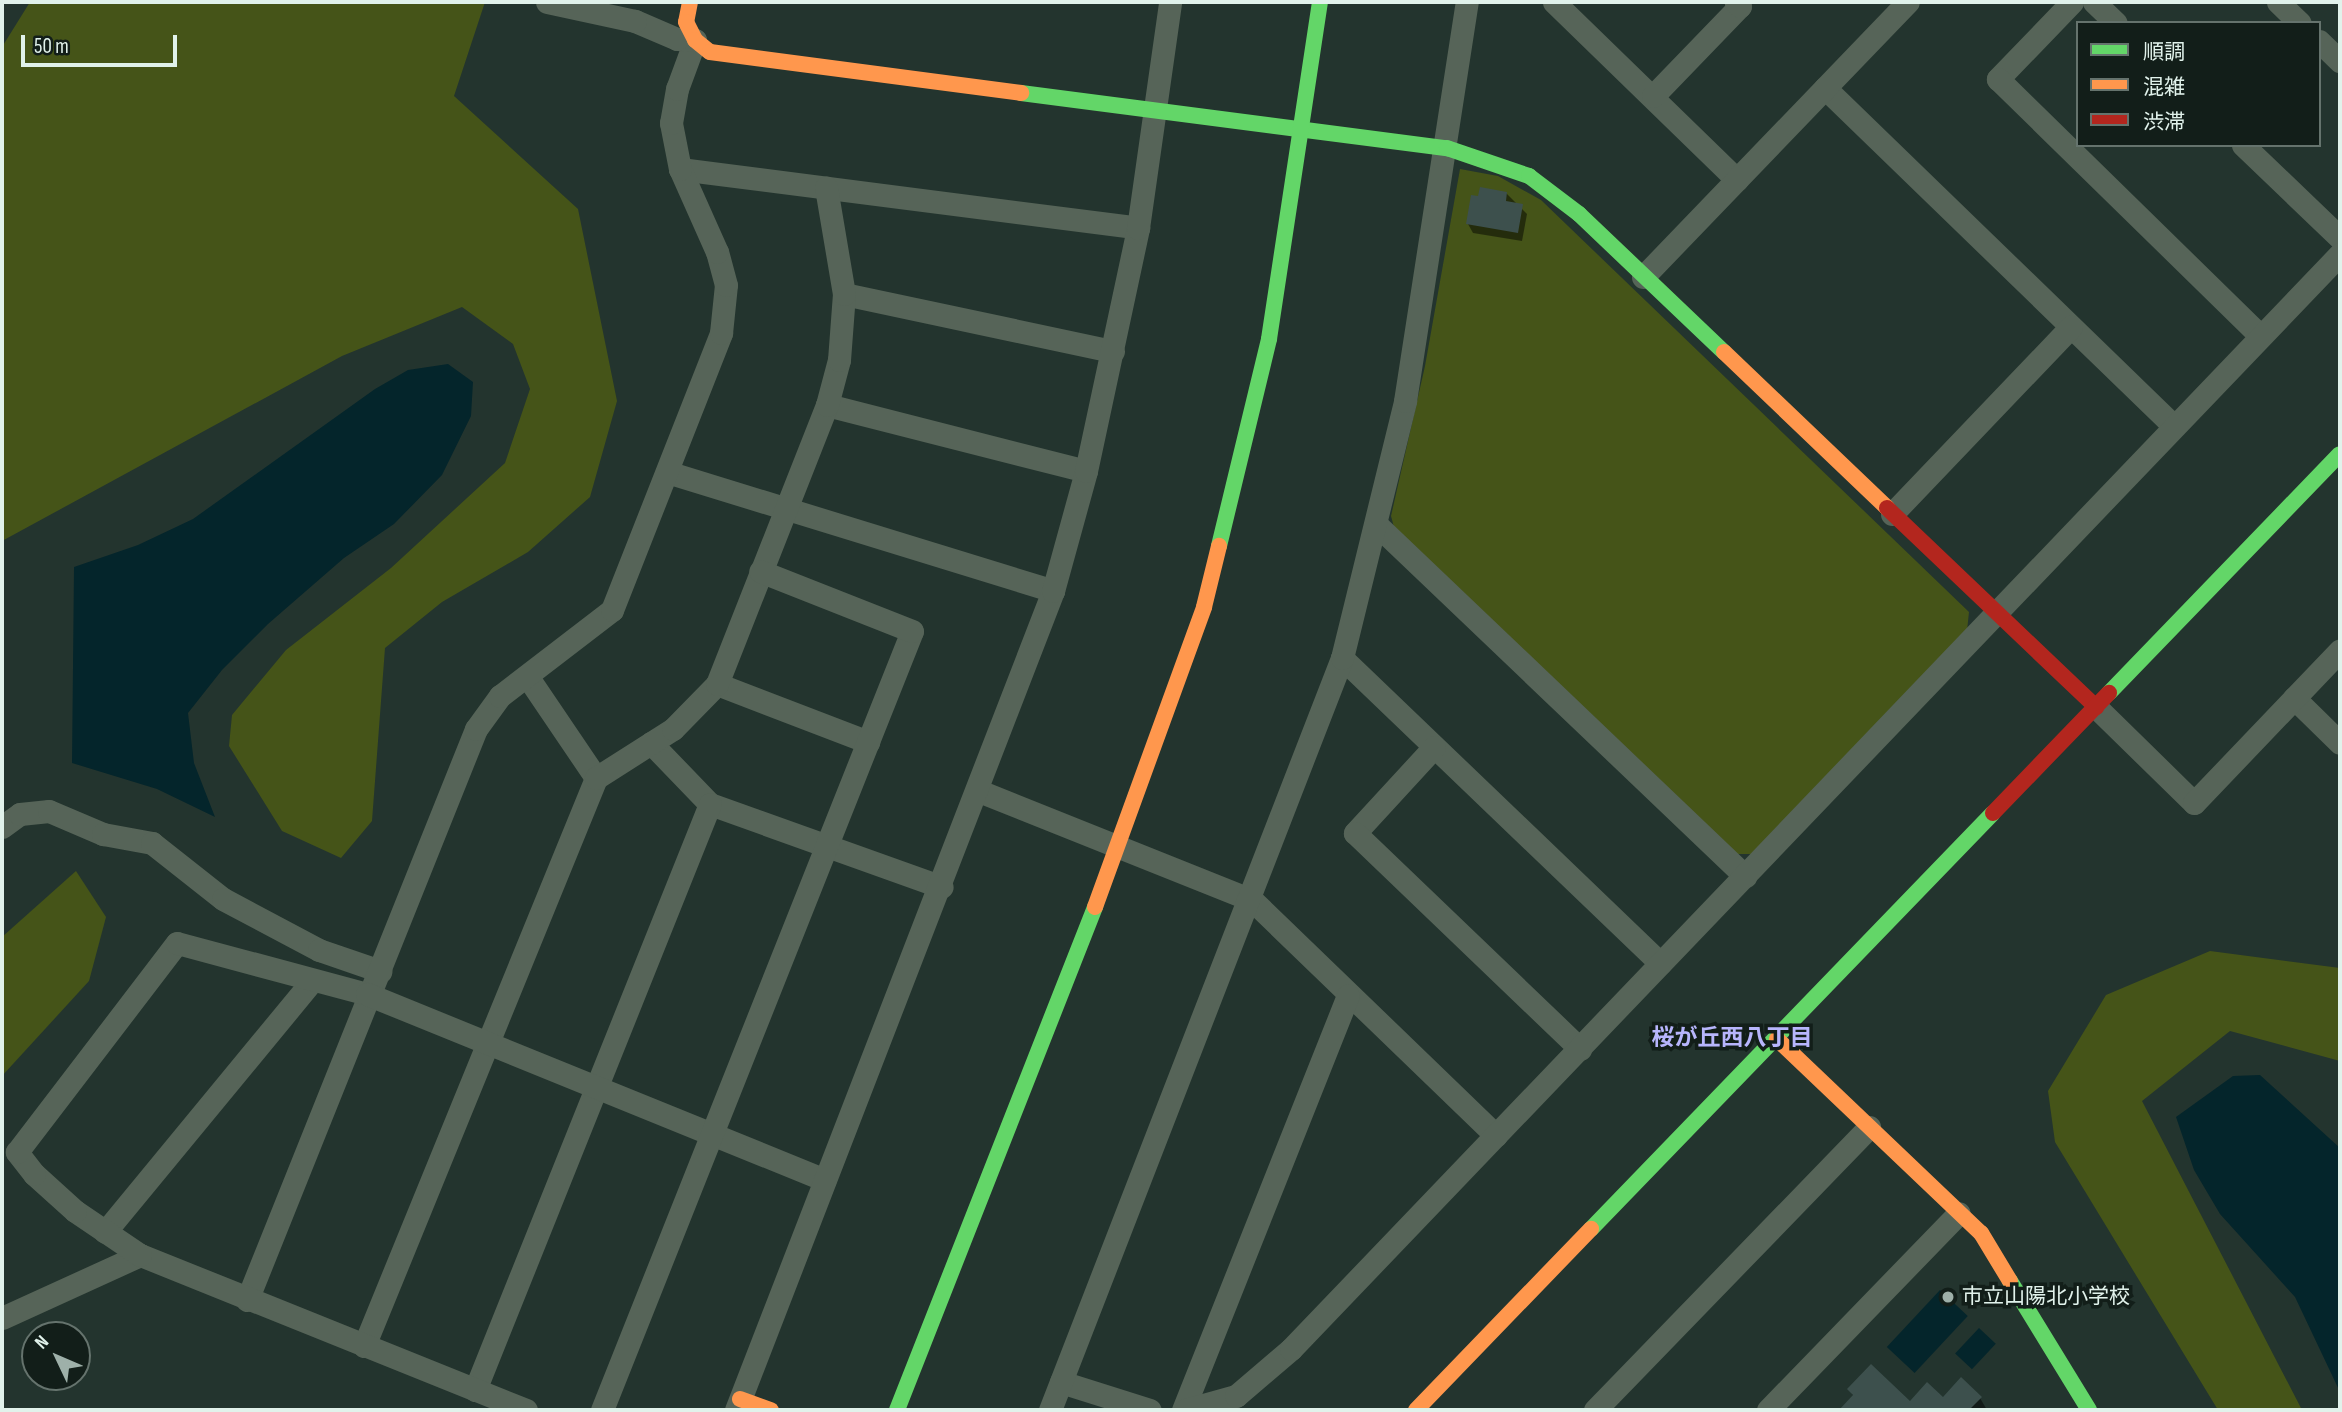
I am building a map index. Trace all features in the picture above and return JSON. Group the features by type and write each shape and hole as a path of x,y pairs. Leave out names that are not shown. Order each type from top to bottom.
{"street":[{"path":"547,2 635,20 677,39 695,40"},
{"path":"690,2 687,22 695,40 710,52 1447,148 1529,176 1550,188 2194,803 2340,650"},
{"path":"771,1410 738,1404 942,887 1054,591 1086,471 1138,228 1170,2"},
{"path":"897,1410 1118,847 1204,607 1249,436 1303,130 1320,2"},
{"path":"1050,1410 1252,900 1342,657 1377,525 1405,401 1447,148 1466,2"},
{"path":"1554,2 1737,180"},
{"path":"1653,96 1740,6 1736,2"},
{"path":"1643,277 1908,2"},
{"path":"2072,2 1998,79 2260,336"},
{"path":"2094,2 2114,21"},
{"path":"2278,2 2298,21"},
{"path":"247,1300 367,994 380,971 476,729 500,696 612,610 721,333 726,285 717,252 680,169 671,123 677,89 695,40"},
{"path":"2321,43 2340,61"},
{"path":"1825,88 2174,426"},
{"path":"2245,147 2340,238"},
{"path":"680,169 1138,228"},
{"path":"364,1346 485,1042 596,778 673,729 717,684 784,507 827,405 839,360 844,294 826,188"},
{"path":"1184,1410 1236,1396 1291,1349 2340,254"},
{"path":"844,294 1113,351"},
{"path":"1892,514 2071,327"},
{"path":"827,405 1086,471"},
{"path":"1416,1410 2340,454"},
{"path":"667,472 1054,591"},
{"path":"1377,525 1745,876"},
{"path":"601,1410 709,1133 912,631 760,571"},
{"path":"1342,657 1660,962"},
{"path":"527,676 596,778"},
{"path":"717,684 868,741"},
{"path":"2294,698 2340,743"},
{"path":"651,743 710,804 942,887"},
{"path":"1434,747 1355,833 1580,1049"},
{"path":"979,791 1252,900 1348,996 1496,1136"},
{"path":"475,1390 710,804"},
{"path":"2,827 20,814 49,811 103,834 152,843 223,899 319,950 380,971"},
{"path":"526,1410 140,1255 54,1193 17,1152 177,943 311,982 367,994 825,1180"},
{"path":"105,1232 311,982"},
{"path":"1184,1410 1348,996"},
{"path":"1777,1039 1981,1233 2089,1410"},
{"path":"1595,1410 1869,1127"},
{"path":"1768,1410 1959,1213"},
{"path":"2,1318 140,1255"},
{"path":"1061,1382 1150,1410"}],"green space":[{"path":"30,2 485,2 454,96 578,209 617,401 590,497 528,552 442,602 385,648 372,821 341,858 282,831 229,746 232,715 286,650 391,568 505,463 530,389 513,344 462,307 342,356 2,541 2,47"},
{"path":"1460,169 1498,176 1541,200 1969,612 1967,631 1754,854 1735,854 1395,531 1391,516 1425,366"},
{"path":"76,871 106,917 89,981 2,1076 2,937"},
{"path":"2210,951 2340,968 2340,1061 2230,1031 2142,1101 2302,1410 2218,1410 2055,1142 2048,1091 2106,995"}],"water":[{"path":"448,364 473,382 471,416 442,475 394,524 344,558 268,624 222,670 188,713 194,763 215,817 157,789 72,763 74,567 138,545 193,519 375,389 408,370"},
{"path":"2260,1075 2340,1148 2340,1392 2295,1297 2220,1214 2194,1170 2176,1117 2233,1076"},
{"path":"1940,1290 1968,1316 1915,1373 1887,1347"},
{"path":"1979,1328 1996,1344 1972,1369 1955,1354"}],"building":[{"path":"1480,187 1507,192 1506,201 1523,204 1518,233 1466,224 1471,195 1478,196"},
{"path":"1871,1364 1910,1401 1927,1382 1943,1397 1961,1377 1982,1397 1969,1410 1839,1410 1853,1395 1847,1389"}],"traffic: fast":[{"path":"1219,546 1269,339 1320,2"},
{"path":"1021,93 1447,148 1529,176 1579,214 1724,352"},
{"path":"2109,693 2340,454"},
{"path":"1591,1229 1993,813"},
{"path":"897,1410 1095,907"},
{"path":"2010,1281 2089,1410"}],"traffic: slow":[{"path":"690,2 686,22 695,40 710,52 1021,93"},
{"path":"1724,352 1887,508"},
{"path":"1095,907 1204,607 1219,546"},
{"path":"1777,1039 1981,1233 2010,1281"},
{"path":"1416,1410 1591,1229"},
{"path":"740,1399 771,1410"}],"traffic: jam":[{"path":"1887,508 2096,707"},
{"path":"1993,813 2109,693"}],"place":[{"name":"市立山陽北小学校","path":"1948,1297"}],"district":[{"name":"桜が丘西八丁目","path":"1732,1038"}]}
